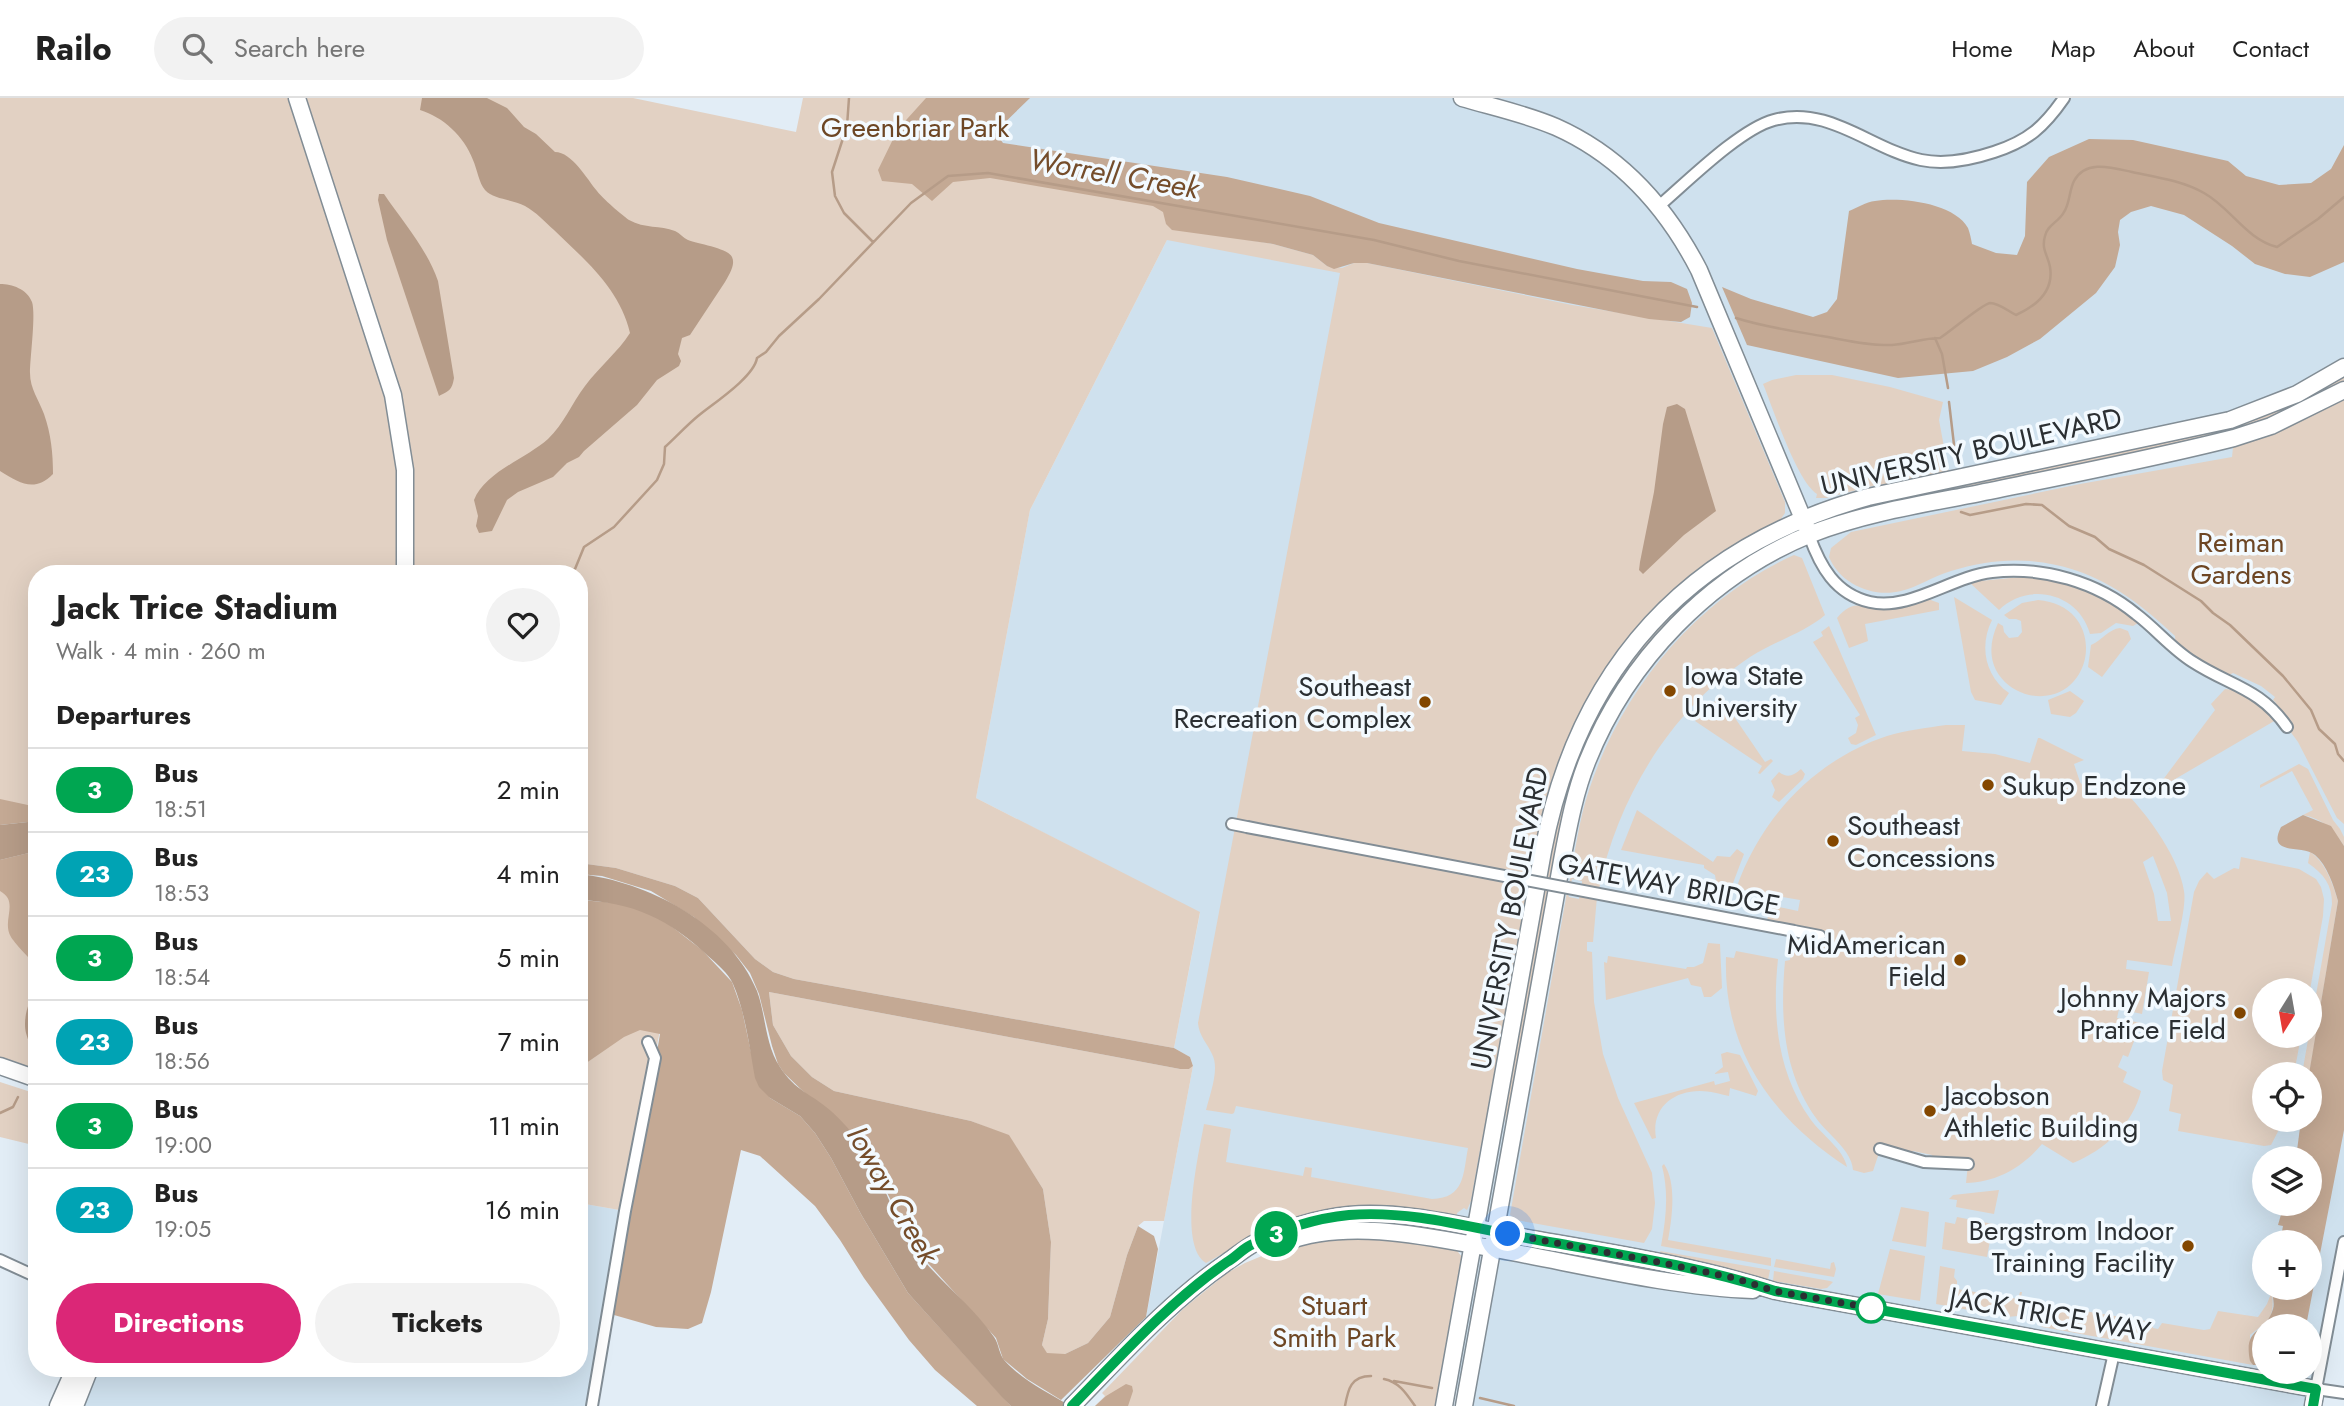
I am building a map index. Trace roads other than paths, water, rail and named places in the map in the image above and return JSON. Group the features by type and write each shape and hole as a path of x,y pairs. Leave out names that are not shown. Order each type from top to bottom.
{"main road":[{"path":"297,98 387,374 401,435 405,486 405,565"},
{"path":"1462,98 1555,127 1587,144 1617,164 1658,206 1682,237 1699,270 1809,535"},
{"name":"UNIVERSITY BOULEVARD","path":"1444,1406 1549,823 1567,760 1580,730 1618,664 1648,625 1704,575 1740,551 1802,518 1868,497 2230,420 2296,394 2344,367"},
{"name":"UNIVERSITY BOULEVARD","path":"1464,1406 1569,823 1586,765 1597,739 1635,674 1663,638 1721,586 1755,563 1809,535 1873,514 2234,438 2271,426 2344,390"},
{"path":"0,1066 28,1076"},
{"name":"JACK TRICE WAY","path":"1072,1406 1188,1291 1229,1261 1289,1240 1329,1233 1391,1232 1474,1236 1689,1268 1775,1291 2316,1389"},
{"path":"58,1406 71,1377"},
{"path":"75,1406 86,1377"},
{"path":"2313,1406 2316,1389"}],"street":[{"path":"1658,206 1735,141 1774,120 1793,117 1823,120 1920,160 1963,161 2007,148 2032,136 2064,98"},
{"path":"1809,535 1823,568 1837,585 1858,598 1878,603 1902,601 1964,577 1993,572 2040,572 2092,587 2130,609 2193,662 2255,694 2275,711 2287,727"},
{"name":"GATEWAY BRIDGE","path":"1231,824 1820,936"},
{"path":"592,1406 655,1058 648,1042"},
{"path":"1880,1149 1924,1162 1968,1164"},
{"path":"2344,1242 2316,1389 2344,1393"},
{"path":"0,1260 28,1273"},
{"path":"2102,1406 2113,1353"}],"waterway":[{"path":"849,98 847,126 832,172 835,196 844,213 873,242"},
{"name":"Worrell Creek","path":"1736,318 1848,341 1892,345 1940,338 1990,303 2016,315 2037,302 2046,290 2051,276 2044,245 2046,232 2066,208 2074,181 2079,174 2093,167 2117,169 2187,185 2214,199 2256,237 2277,247 2344,197"},
{"name":"Worrell Creek","path":"577,565 584,547 614,527 657,480 664,464 665,447 741,381 757,358 819,299 911,203 948,176 988,173 1374,240 1459,261 1697,307"},
{"path":"1935,338 1942,354 1948,388"},
{"path":"1949,402 1956,462"},
{"path":"1961,512 1970,515 2026,504 2042,505 2069,526 2095,537 2109,549 2144,565 2201,601 2283,676 2311,710 2319,729 2335,744 2344,761"},
{"path":"0,1113 13,1107 18,1097"},
{"path":"1345,1406 1355,1381 1371,1376"},
{"path":"1384,1379 1398,1385 1415,1406"},
{"path":"1394,1381 1432,1388"},
{"path":"1480,1398 1514,1406"}],"place":[{"name":"Iowa State University","path":"1670,691"},
{"name":"Southeast Recreation Complex","path":"1425,702"},
{"name":"Sukup Endzone","path":"1988,785"},
{"name":"Southeast Concessions","path":"1833,841"},
{"name":"MidAmerican Field","path":"1960,960"},
{"name":"Johnny Majors Pratice Field","path":"2240,1013"},
{"name":"Jacobson Athletic Building","path":"1930,1111"},
{"name":"Bergstrom Indoor Training Facility","path":"2188,1246"}],"park label":[{"name":"Greenbriar Park","path":"915,127"},
{"name":"Reiman Gardens","path":"2241,558"},
{"name":"Stuart Smith Park","path":"1334,1321"}],"water label":[{"name":"Ioway Creek","path":"893,1195"}]}
